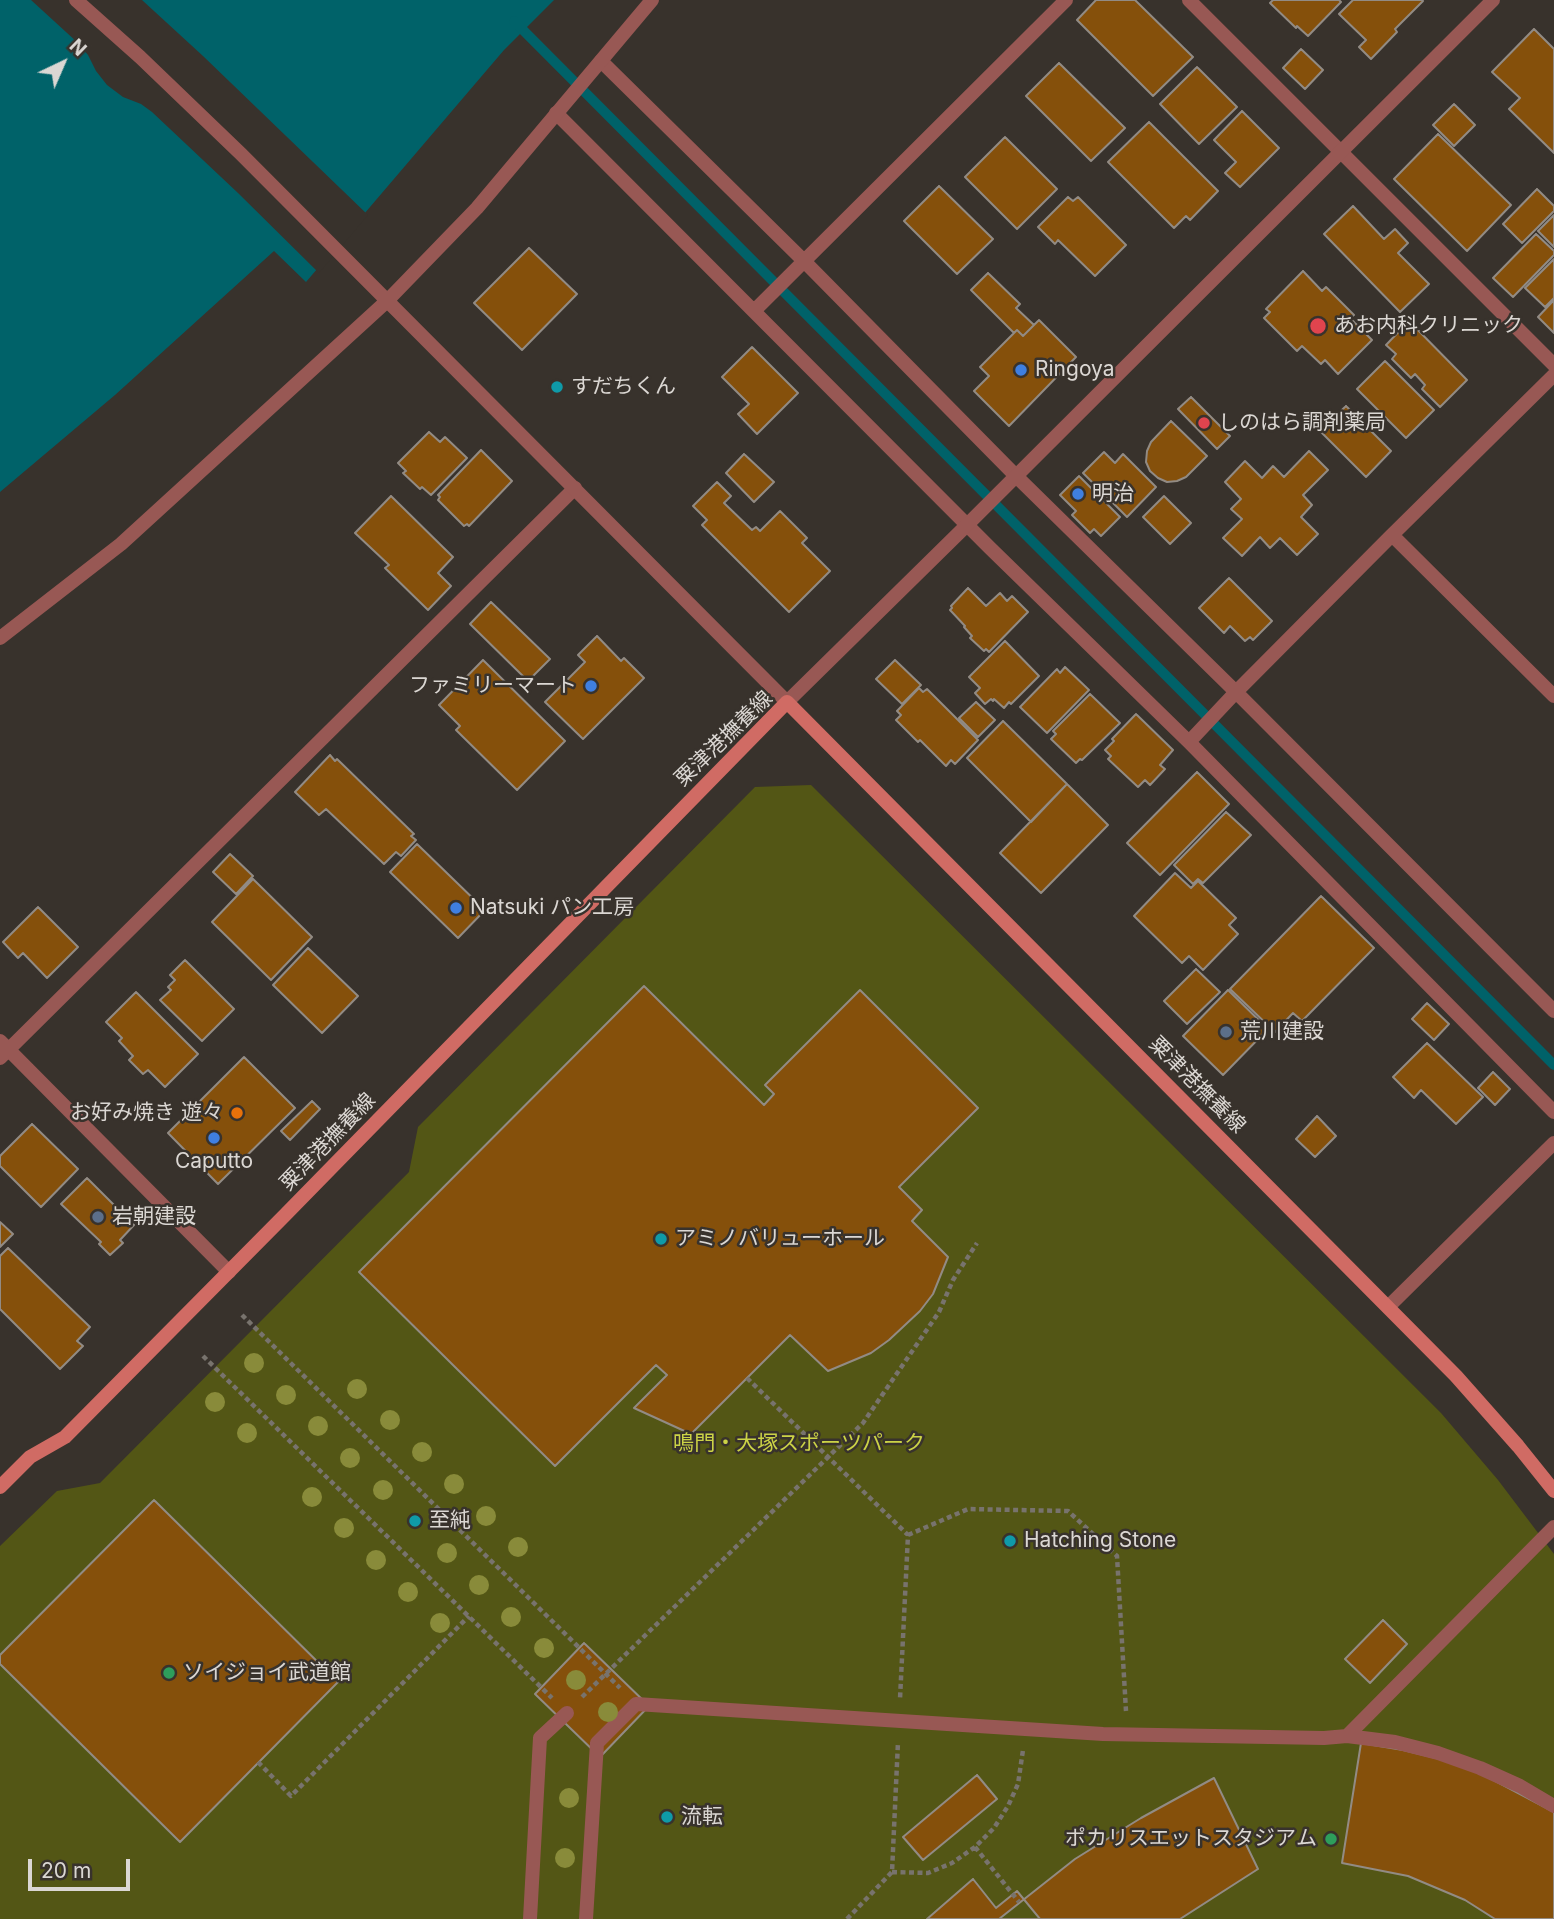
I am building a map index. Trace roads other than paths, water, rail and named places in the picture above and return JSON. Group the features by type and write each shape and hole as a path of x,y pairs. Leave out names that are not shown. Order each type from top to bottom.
{"main road":[{"name":"粟津港撫養線","path":"0,1487 30,1457 65,1437 787,702 1456,1376 1554,1491"}],"street":[{"path":"76,0 158,75 342,254 787,702 1493,0"},
{"path":"0,638 121,544 387,301 477,208 652,0"},
{"path":"758,307 1066,0"},
{"path":"1189,0 1554,365"},
{"path":"598,64 802,263 1232,695 1554,1011"},
{"path":"560,109 970,522 1192,739 1554,1112"},
{"path":"1192,739 1232,695 1554,375"},
{"path":"229,1272 3,1049 575,488"},
{"path":"1392,535 1554,696"},
{"path":"1388,1307 1554,1143"},
{"path":"1347,1736 1554,1527"},
{"path":"586,1919 597,1743 636,1704 1127,1734 1324,1738 1347,1736 1395,1742 1438,1753 1520,1786 1554,1806"},
{"path":"530,1919 540,1738 567,1713"}],"water":[{"path":"0,0 554,0 504,50 306,282 274,251 115,395 0,492"}],"waterway":[{"path":"514,21 1554,1065"}],"place":[{"name":"あお内科クリニック","path":"1318,326"},
{"name":"Ringoya","path":"1021,370"},
{"name":"すだちくん","path":"557,387"},
{"name":"しのはら調剤薬局","path":"1204,423"},
{"name":"明治","path":"1078,494"},
{"name":"ファミリーマート","path":"591,686"},
{"name":"Natsuki パン工房","path":"456,908"},
{"name":"荒川建設","path":"1226,1032"},
{"name":"お好み焼き 遊々","path":"237,1113"},
{"name":"Caputto","path":"214,1138"},
{"name":"岩朝建設","path":"98,1217"},
{"name":"アミノバリューホール","path":"661,1239"},
{"name":"至純","path":"415,1521"},
{"name":"Hatching Stone","path":"1010,1541"},
{"name":"ソイジョイ武道館","path":"169,1673"},
{"name":"流転","path":"667,1817"},
{"name":"ポカリスエットスタジアム","path":"1331,1839"}],"park label":[{"name":"鳴門・大塚スポーツパーク","path":"799,1444"}]}
